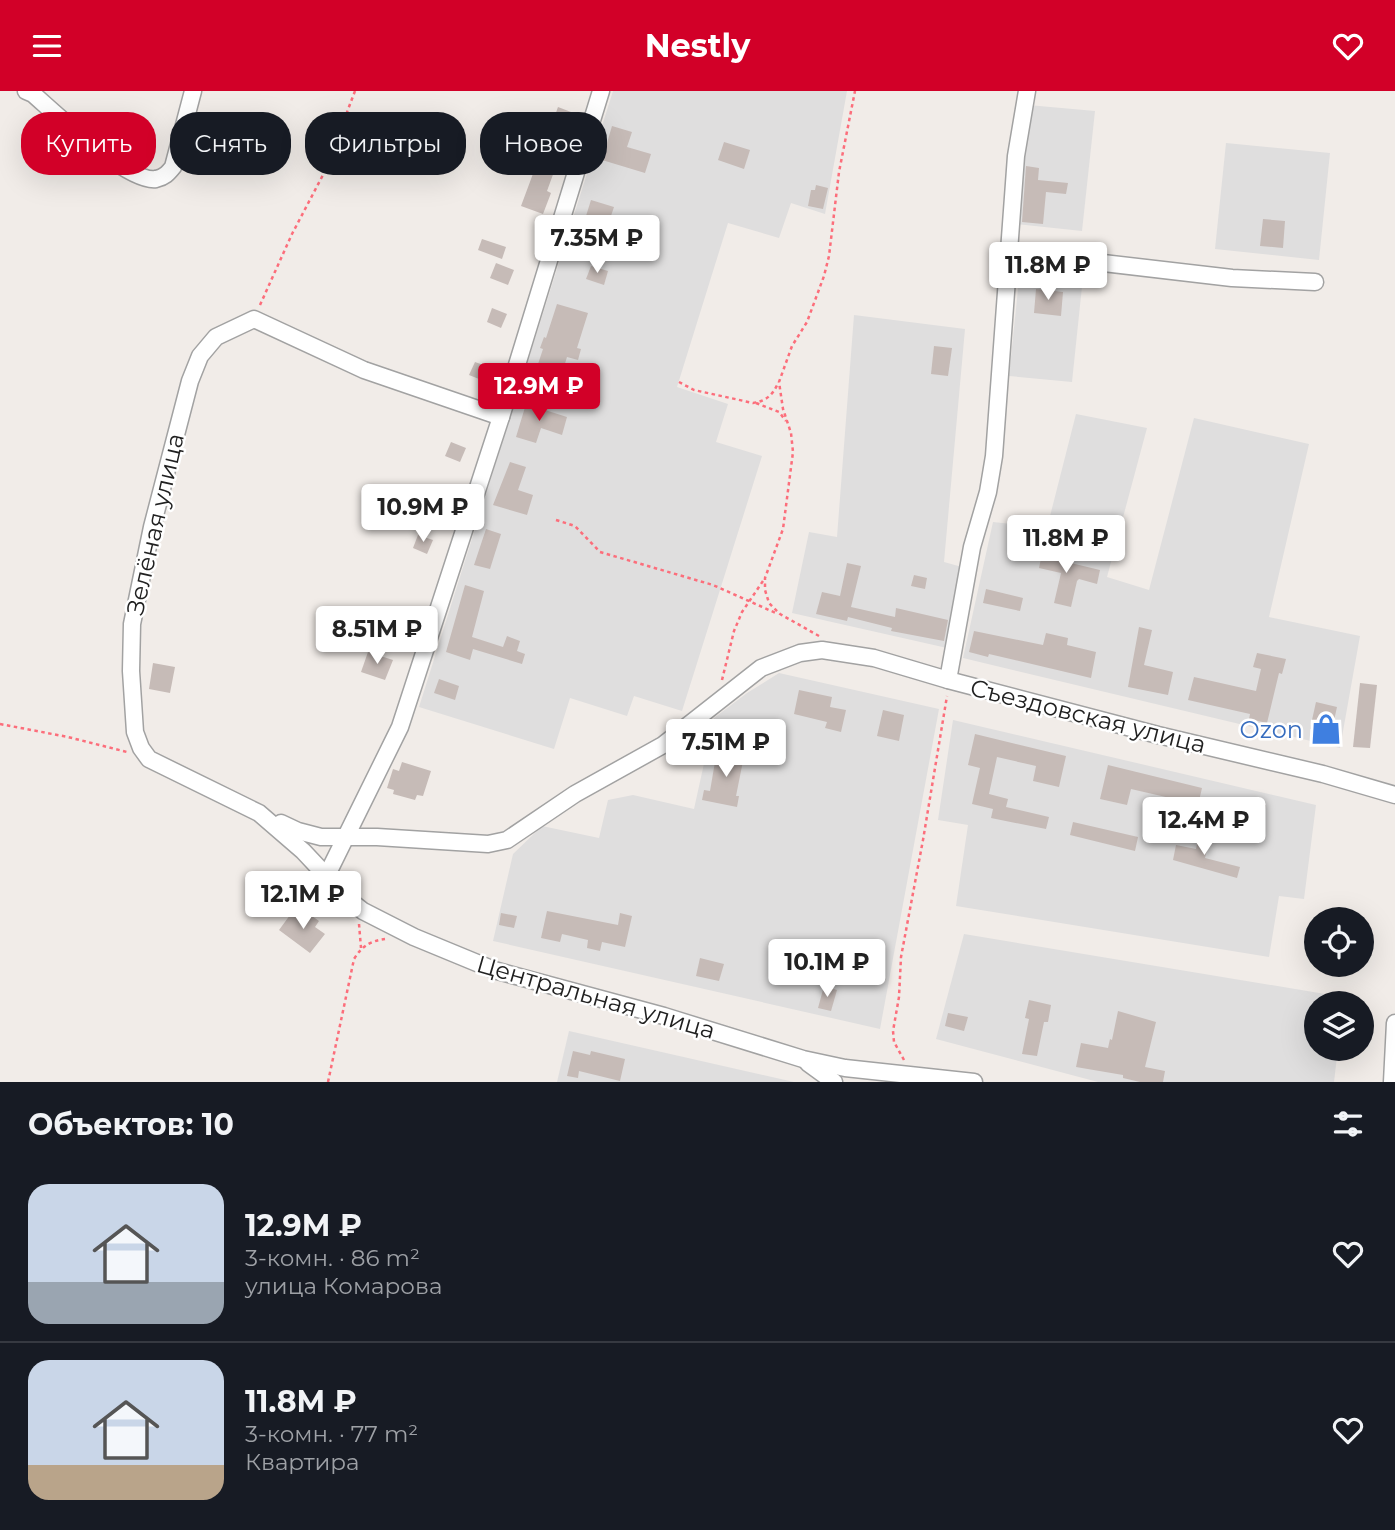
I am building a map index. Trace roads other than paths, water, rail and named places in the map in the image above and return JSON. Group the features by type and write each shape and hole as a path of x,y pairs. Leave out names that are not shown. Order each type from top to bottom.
{"street":[{"path":"26,91 108,157 135,175 155,179 167,175 173,167 193,91"},
{"path":"327,875 400,727 601,91"},
{"path":"948,680 970,558 988,492 994,456 1016,156 1027,91"},
{"path":"1009,252 1232,278 1315,282"},
{"name":"Зелёная улица","path":"149,759 135,732 131,671 132,624 152,527 190,381 200,356 216,337 254,319 364,370 500,417"},
{"name":"Съездовская улица","path":"259,813 321,837 488,844 508,840 575,794 663,745 761,668 800,653 822,650 849,652 1158,735 1332,776 1395,795"},
{"name":"Центральная улица","path":"149,759 259,813 284,833 349,901 363,911 414,937 494,970 664,1016 803,1059 845,1068 974,1082"},
{"path":"1392,1082 1395,1023"},
{"path":"803,1059 834,1082"}],"place":[{"name":"Ozon","path":"1326,729"}]}
